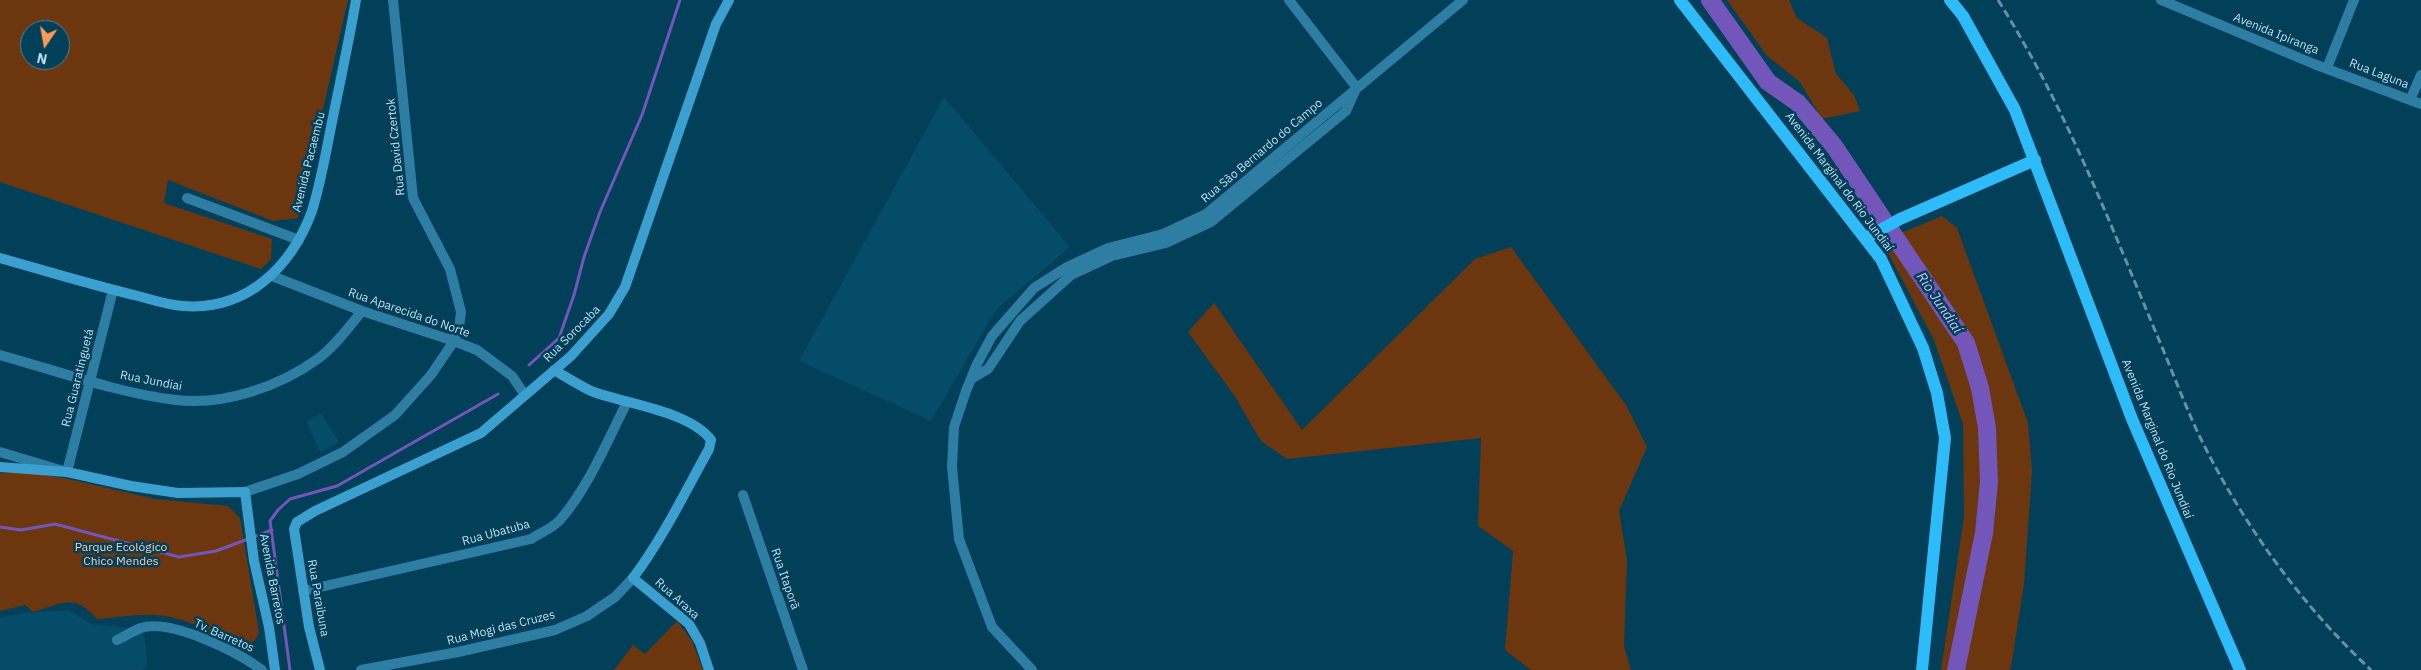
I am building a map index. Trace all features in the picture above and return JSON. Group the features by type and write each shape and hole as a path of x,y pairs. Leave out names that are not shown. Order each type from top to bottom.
{"main road":[{"name":"Avenida Marginal do Rio Jundiaí","path":"1680,0 1870,235 1917,332 1937,394 1945,438 1922,670"},
{"name":"Avenida Marginal do Rio Jundiaí","path":"1950,0 1963,16 2015,110 2132,419 2240,670"},
{"path":"1870,235 1900,219 2035,160"}],"street":[{"name":"Avenida Pacaembu","path":"0,258 113,290 181,306 201,307 224,303 246,295 272,276 299,240 312,211 321,176 356,0"},
{"name":"Rua David Czertok","path":"245,492 298,474 342,452 395,415 431,376 454,341 459,328 461,312 458,294 450,269 413,198 393,0"},
{"name":"Rua Sorocaba","path":"294,529 302,517 481,433 554,370 592,334 618,301 716,24 729,0"},
{"path":"1289,0 1357,88"},
{"name":"Rua São Bernardo do Campo","path":"1032,670 992,627 959,539 952,467 954,435 957,418 971,379 992,336 1034,288 1067,267 1108,248 1163,234 1206,214 1463,0"},
{"name":"Avenida Ipiranga","path":"2161,0 2328,68"},
{"path":"2328,68 2354,0"},
{"name":"Rua Laguna","path":"2328,68 2421,104"},
{"path":"2410,100 2421,75"},
{"path":"187,198 299,240"},
{"name":"Rua Aparecida do Norte","path":"272,276 362,311 477,350 512,376 525,395"},
{"name":"Rua Guaratinguetá","path":"67,472 113,290"},
{"name":"Rua Jundiai","path":"0,355 135,393 178,401 213,400 254,390 287,378 319,358 345,334 362,311"},
{"path":"554,370 591,390 627,402"},
{"name":"Rua Mogi das Cruzes","path":"361,670 458,652 555,630 587,616 615,597 633,578 649,556 709,449 711,440 704,430 686,420 627,402"},
{"name":"Rua Ubatuba","path":"303,591 531,539 559,522 570,508 592,471 627,402"},
{"path":"0,452 67,472 131,486 178,493 245,492"},
{"path":"0,467 67,472"},
{"name":"Avenida Barretos","path":"245,492 254,561 269,627 275,670"},
{"name":"Rua Itaporã","path":"743,495 803,670"},
{"name":"Rua Paraibuna","path":"294,529 303,591 320,670"},
{"name":"Rua Araxa","path":"633,578 689,624 700,643 709,670"},
{"name":"Tv. Barretos","path":"117,640 142,627 173,628 214,643 262,670"}],"shaded area":[{"path":"944,97 1070,247 996,310 931,421 799,361"},
{"path":"321,413 339,442 320,452 306,421"},
{"path":"69,610 91,624 140,629 145,639 147,666 142,670 0,670 0,618 23,613"}],"green space":[{"path":"0,0 348,0 298,218 273,221 168,180 164,203 272,239 271,259 261,269 0,182"},
{"path":"1727,0 1789,0 1797,18 1827,38 1836,74 1854,95 1860,111 1822,119 1800,82 1767,56"},
{"path":"1942,216 1957,228 2028,423 2032,471 2024,584 2009,670 1941,670 1964,517 1963,424 1934,340 1886,249 1884,240"},
{"path":"1511,247 1626,405 1647,447 1619,511 1627,560 1624,646 1631,670 1531,670 1505,650 1513,551 1478,526 1481,438 1287,459 1261,441 1234,395 1188,332 1214,303 1302,430 1475,259"},
{"name":"Parque Ecológico Chico Mendes","path":"23,472 64,478 155,499 228,506 240,518 259,632 255,640 246,646 239,645 198,626 165,616 136,615 97,619 81,605 67,602 33,612 25,605 0,611 0,473"},
{"path":"677,621 692,641 703,670 614,670 633,645 645,654"}],"waterway":[{"path":"529,365 559,338 600,212 642,115 680,0"},
{"name":"Rio Jundiaí","path":"1710,0 1768,82 1798,103 1834,146 1966,343 1980,388 1987,428 1989,482 1984,533 1956,670"},
{"path":"290,670 270,521 278,510 290,499 337,486 498,394"},
{"path":"0,527 21,530 55,524 179,557 216,551 272,530"}],"railway":[{"path":"1998,0 2023,41 2067,127 2106,214 2198,433 2215,465 2252,529 2296,589 2371,670"}]}
